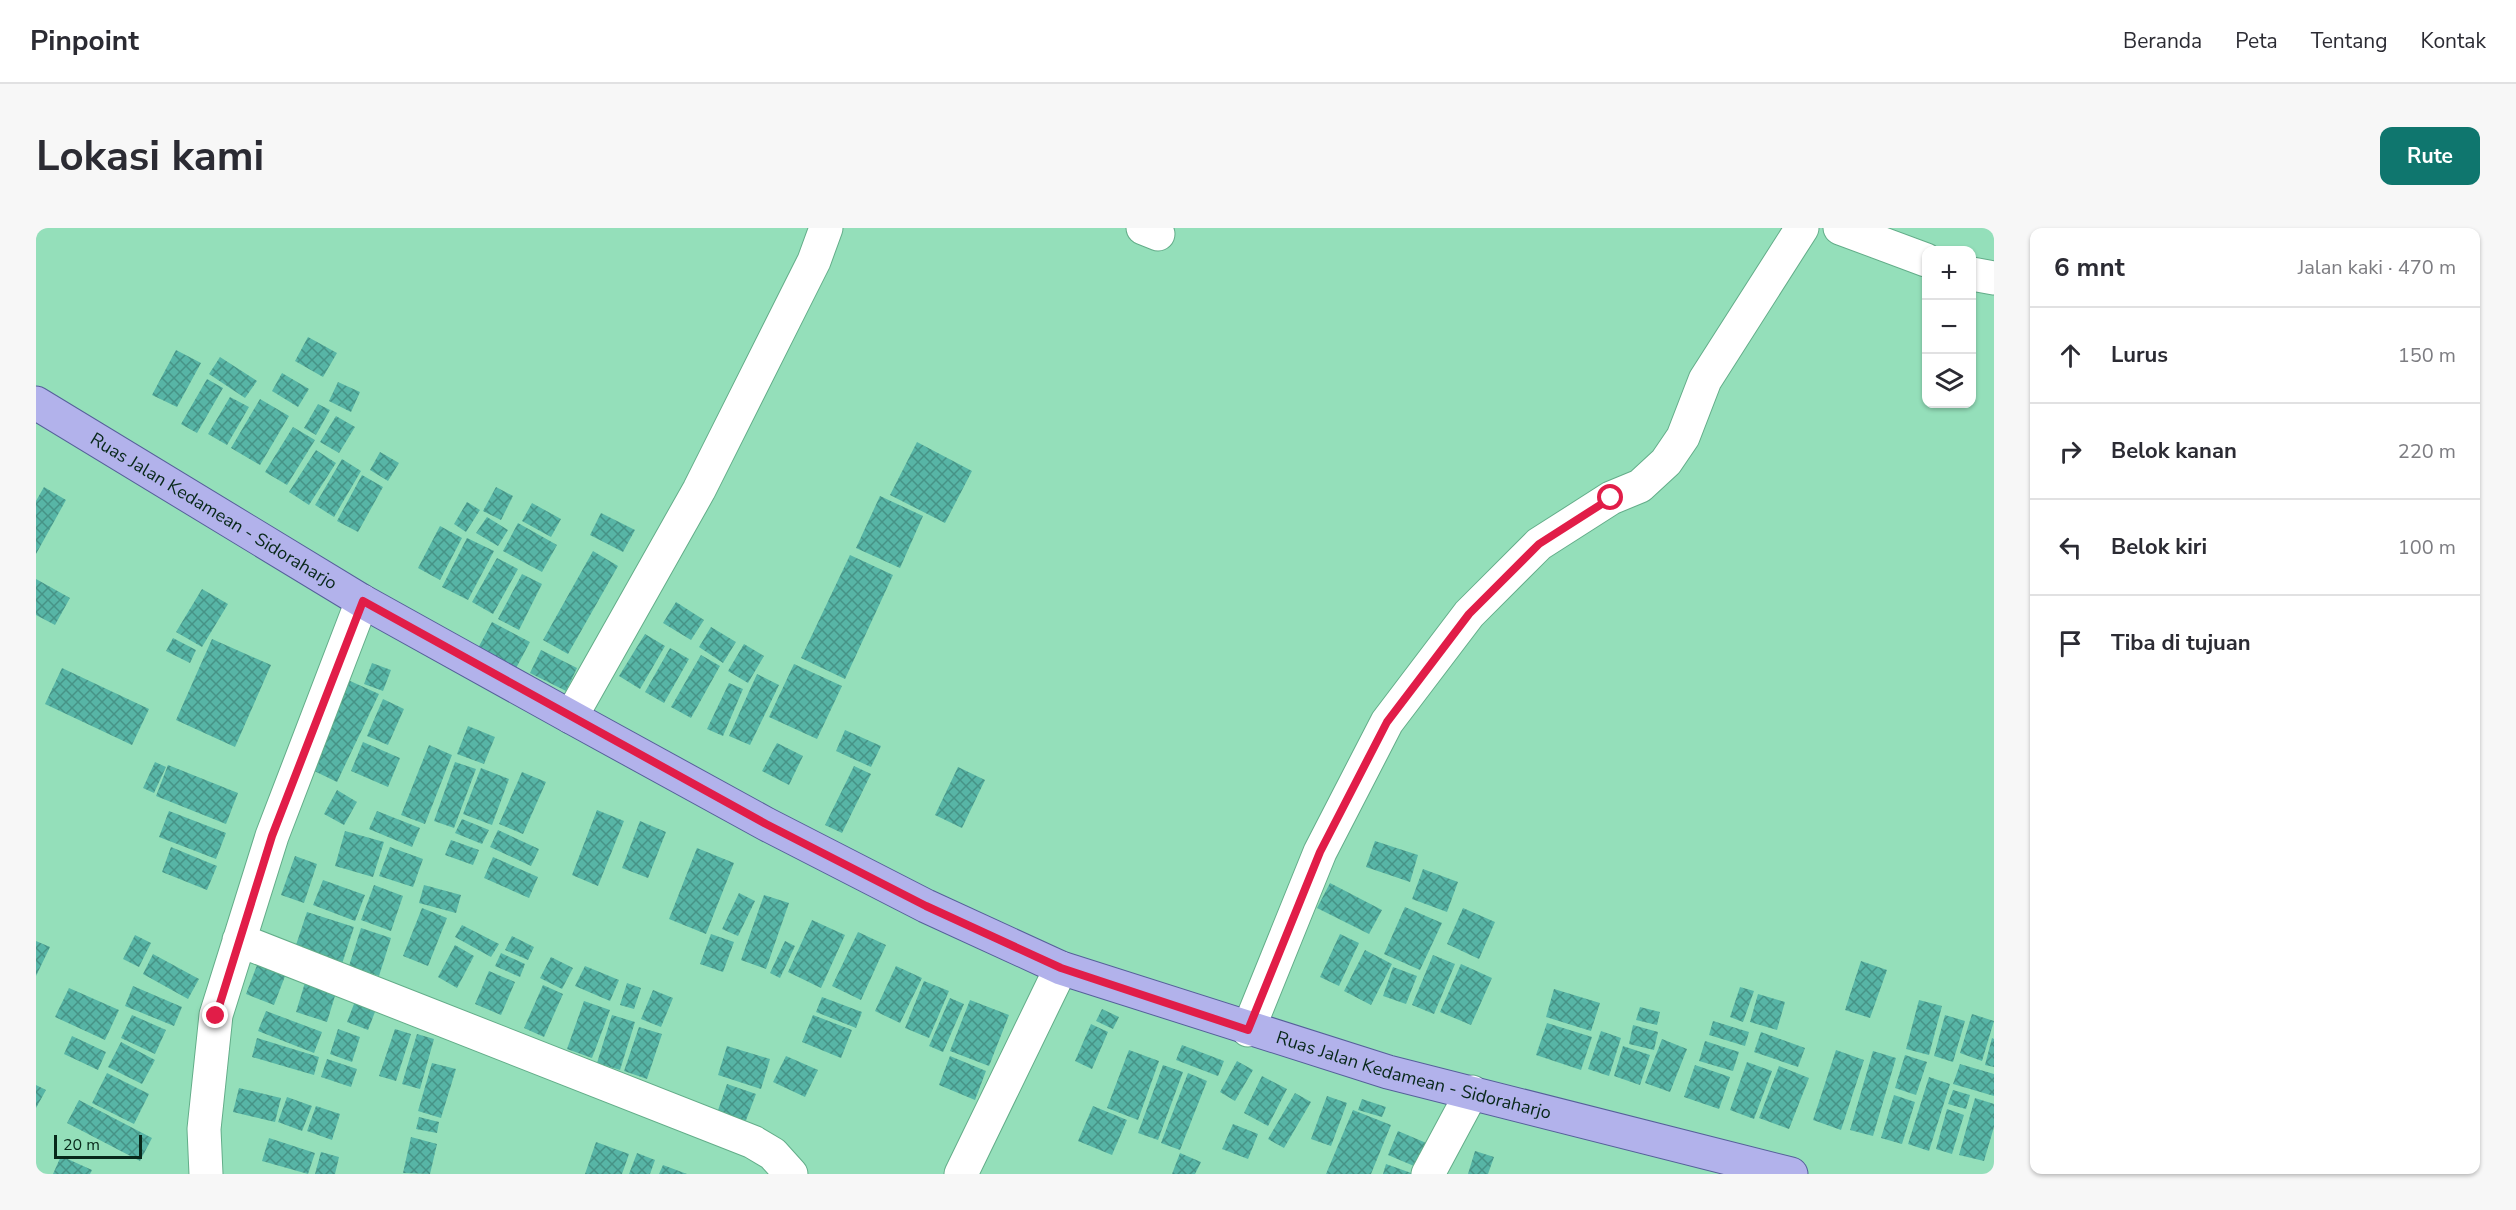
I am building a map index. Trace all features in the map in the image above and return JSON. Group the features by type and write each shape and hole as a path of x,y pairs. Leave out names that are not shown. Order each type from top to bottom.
{"main road":[{"name":"Ruas Jalan Kedamean - Sidoraharjo","path":"36,403 363,601 571,717 766,824 926,906 1061,968 1248,1030 1388,1072 1791,1174"}],"street":[{"path":"571,717 699,490 814,261 826,228"},
{"path":"1248,1030 1320,852 1387,722 1469,614 1539,544 1611,498 1640,486 1666,462 1683,437 1706,380 1802,228"},
{"path":"1840,228 1922,259"},
{"path":"1976,275 1994,278"},
{"path":"206,1174 204,1129 216,1016 272,836 363,601"},
{"path":"239,940 753,1142 773,1154 791,1174"},
{"path":"961,1174 1061,968"},
{"path":"1428,1174 1472,1092"}],"building":[{"path":"308,337 337,353 323,377 295,361"},
{"path":"176,350 201,363 177,407 152,395"},
{"path":"220,357 257,381 245,398 209,374"},
{"path":"282,373 309,389 298,407 272,391"},
{"path":"207,379 223,388 197,433 181,424"},
{"path":"338,382 360,392 351,412 329,401"},
{"path":"230,397 249,407 227,445 208,434"},
{"path":"260,399 289,416 260,465 231,448"},
{"path":"318,404 330,410 316,435 304,428"},
{"path":"336,416 355,427 339,453 320,442"},
{"path":"293,427 315,440 287,485 265,472"},
{"path":"917,442 972,471 945,523 890,495"},
{"path":"316,450 336,463 309,505 289,492"},
{"path":"380,452 399,463 388,481 370,470"},
{"path":"342,459 361,471 334,517 315,505"},
{"path":"362,475 383,487 358,532 337,521"},
{"path":"44,487 66,500 36,554 36,501"},
{"path":"496,487 513,496 501,520 483,511"},
{"path":"880,496 923,516 900,568 856,548"},
{"path":"467,502 480,510 466,532 454,524"},
{"path":"532,503 561,519 551,537 522,521"},
{"path":"601,513 635,530 623,552 590,535"},
{"path":"487,517 508,530 498,546 476,533"},
{"path":"518,523 557,545 542,572 503,551"},
{"path":"440,526 462,538 440,580 418,568"},
{"path":"467,538 494,551 468,600 442,587"},
{"path":"593,551 618,566 568,654 543,640"},
{"path":"850,555 893,575 845,679 801,658"},
{"path":"497,558 518,569 493,614 472,602"},
{"path":"522,574 542,584 519,630 498,619"},
{"path":"36,579 70,598 55,625 36,615"},
{"path":"202,589 228,604 202,647 176,632"},
{"path":"676,602 704,620 691,640 663,623"},
{"path":"492,622 530,642 515,670 477,650"},
{"path":"711,627 736,642 723,663 699,647"},
{"path":"645,634 665,646 640,689 619,676"},
{"path":"173,638 196,650 190,663 166,651"},
{"path":"212,639 271,665 235,747 176,720"},
{"path":"744,644 764,656 748,683 728,671"},
{"path":"670,648 689,659 664,703 645,692"},
{"path":"541,650 577,668 566,691 530,673"},
{"path":"701,655 720,666 691,718 671,707"},
{"path":"372,663 391,670 383,691 364,684"},
{"path":"794,664 842,686 817,739 769,717"},
{"path":"62,668 149,709 132,745 45,704"},
{"path":"757,674 779,685 750,745 729,736"},
{"path":"348,680 379,694 337,782 308,768"},
{"path":"729,683 743,689 723,736 707,729"},
{"path":"383,699 404,709 388,745 367,736"},
{"path":"468,726 495,737 484,764 457,754"},
{"path":"845,730 881,746 871,767 836,751"},
{"path":"363,742 400,758 388,787 351,771"},
{"path":"777,743 803,756 789,785 762,771"},
{"path":"429,745 452,755 425,824 401,815"},
{"path":"155,762 166,767 154,793 143,788"},
{"path":"455,762 476,769 454,828 434,821"},
{"path":"168,765 238,793 226,824 156,796"},
{"path":"854,766 871,774 842,833 825,825"},
{"path":"958,767 985,780 962,828 935,815"},
{"path":"481,768 509,779 492,825 463,814"},
{"path":"522,772 546,782 523,834 499,824"},
{"path":"337,790 357,802 344,825 324,814"},
{"path":"597,810 624,821 598,886 572,875"},
{"path":"169,811 226,833 216,859 159,837"},
{"path":"377,811 420,828 412,847 369,829"},
{"path":"462,819 489,830 482,844 455,833"},
{"path":"640,821 666,832 648,878 622,868"},
{"path":"498,830 539,849 531,866 490,847"},
{"path":"345,831 384,842 373,877 335,866"},
{"path":"451,840 479,850 473,865 445,855"},
{"path":"1375,841 1418,855 1410,882 1366,867"},
{"path":"171,847 217,866 207,890 162,872"},
{"path":"390,847 423,859 413,887 379,876"},
{"path":"697,848 734,863 706,934 669,919"},
{"path":"295,856 317,864 304,903 281,895"},
{"path":"493,857 538,877 529,898 484,878"},
{"path":"1423,869 1458,882 1447,912 1412,899"},
{"path":"323,880 365,895 355,921 313,905"},
{"path":"1330,883 1382,910 1369,934 1317,908"},
{"path":"374,885 403,896 391,931 361,920"},
{"path":"424,885 461,895 456,913 419,903"},
{"path":"739,893 755,901 738,936 722,929"},
{"path":"764,895 789,903 766,969 741,960"},
{"path":"1405,907 1442,923 1420,970 1384,954"},
{"path":"422,908 447,918 428,966 403,956"},
{"path":"1463,908 1495,922 1479,959 1447,944"},
{"path":"307,912 354,927 341,967 294,951"},
{"path":"812,920 845,935 821,988 788,972"},
{"path":"462,925 499,944 491,957 455,937"},
{"path":"361,928 391,938 379,976 349,966"},
{"path":"858,932 886,945 861,1000 832,986"},
{"path":"711,934 734,942 723,972 700,964"},
{"path":"1340,934 1359,943 1339,986 1320,977"},
{"path":"135,935 151,943 139,967 123,959"},
{"path":"512,936 534,947 528,960 505,950"},
{"path":"36,941 50,947 36,976"},
{"path":"785,941 795,946 780,978 770,973"},
{"path":"455,945 474,956 457,988 438,977"},
{"path":"1365,950 1392,964 1371,1005 1344,991"},
{"path":"501,953 525,964 520,977 495,966"},
{"path":"153,954 199,979 188,999 143,974"},
{"path":"1433,955 1455,964 1434,1014 1412,1005"},
{"path":"551,957 573,968 562,989 540,978"},
{"path":"259,960 287,971 274,1005 246,994"},
{"path":"1861,961 1887,970 1870,1018 1845,1010"},
{"path":"1461,964 1492,978 1471,1025 1440,1012"},
{"path":"585,966 619,980 610,1001 575,986"},
{"path":"896,966 922,978 900,1023 875,1011"},
{"path":"1393,967 1417,976 1406,1004 1383,996"},
{"path":"489,971 515,982 501,1015 475,1004"},
{"path":"307,976 338,986 327,1022 296,1012"},
{"path":"924,981 949,991 929,1038 905,1028"},
{"path":"627,983 641,988 634,1009 620,1005"},
{"path":"543,985 563,994 544,1037 524,1028"},
{"path":"133,986 182,1007 174,1026 125,1006"},
{"path":"1740,987 1754,991 1743,1022 1730,1017"},
{"path":"69,988 119,1010 105,1040 55,1017"},
{"path":"1554,989 1600,1003 1591,1031 1546,1017"},
{"path":"653,990 673,998 661,1027 641,1019"},
{"path":"359,991 380,999 368,1030 347,1022"},
{"path":"1758,994 1785,1002 1777,1030 1750,1022"},
{"path":"822,997 862,1012 856,1028 816,1012"},
{"path":"950,998 964,1004 943,1052 929,1046"},
{"path":"970,1000 1009,1015 989,1066 950,1051"},
{"path":"1919,1000 1942,1006 1929,1055 1906,1049"},
{"path":"584,1001 610,1010 592,1058 567,1049"},
{"path":"1640,1007 1660,1012 1657,1025 1636,1020"},
{"path":"1102,1009 1119,1017 1113,1029 1096,1021"},
{"path":"266,1011 322,1032 314,1053 258,1031"},
{"path":"1972,1014 1994,1021 1982,1061 1960,1053"},
{"path":"132,1015 166,1030 155,1054 121,1038"},
{"path":"612,1015 635,1022 620,1070 597,1063"},
{"path":"813,1015 852,1030 841,1058 802,1042"},
{"path":"1945,1015 1965,1021 1953,1062 1934,1056"},
{"path":"1713,1021 1749,1032 1745,1046 1709,1035"},
{"path":"1547,1023 1592,1037 1581,1070 1536,1055"},
{"path":"1091,1024 1108,1032 1092,1069 1075,1061"},
{"path":"1633,1025 1658,1032 1654,1050 1629,1044"},
{"path":"639,1027 662,1034 647,1079 624,1071"},
{"path":"338,1029 360,1037 352,1062 330,1054"},
{"path":"395,1029 411,1034 396,1081 379,1076"},
{"path":"1601,1031 1621,1038 1609,1076 1588,1069"},
{"path":"1761,1032 1805,1048 1798,1067 1754,1052"},
{"path":"417,1034 434,1039 420,1089 402,1084"},
{"path":"72,1036 106,1052 98,1070 64,1054"},
{"path":"257,1038 319,1057 314,1075 252,1057"},
{"path":"1992,1038 1994,1039 1994,1067 1985,1065"},
{"path":"1662,1039 1687,1049 1670,1092 1645,1083"},
{"path":"1705,1041 1739,1052 1733,1071 1699,1061"},
{"path":"121,1042 155,1060 142,1084 108,1067"},
{"path":"1182,1045 1224,1061 1218,1076 1176,1060"},
{"path":"727,1046 770,1059 761,1089 718,1075"},
{"path":"1623,1046 1650,1055 1640,1085 1614,1076"},
{"path":"1129,1050 1159,1061 1138,1120 1107,1108"},
{"path":"1836,1050 1864,1060 1841,1130 1813,1120"},
{"path":"1873,1051 1896,1058 1873,1136 1850,1130"},
{"path":"1905,1055 1927,1062 1916,1095 1895,1088"},
{"path":"786,1056 818,1070 805,1097 773,1082"},
{"path":"950,1056 986,1071 975,1100 939,1085"},
{"path":"327,1059 357,1069 351,1087 321,1077"},
{"path":"1237,1061 1253,1070 1235,1101 1220,1092"},
{"path":"1747,1062 1772,1071 1754,1119 1730,1110"},
{"path":"432,1063 456,1069 441,1118 418,1111"},
{"path":"1960,1064 1994,1074 1994,1096 1953,1084"},
{"path":"1163,1065 1183,1072 1158,1140 1138,1133"},
{"path":"1695,1065 1730,1077 1719,1109 1684,1097"},
{"path":"1779,1066 1809,1078 1789,1129 1759,1118"},
{"path":"107,1073 149,1094 134,1124 92,1103"},
{"path":"1188,1073 1207,1081 1180,1150 1161,1143"},
{"path":"1262,1076 1287,1089 1268,1126 1244,1113"},
{"path":"1929,1077 1950,1084 1929,1151 1908,1144"},
{"path":"727,1084 756,1094 743,1128 715,1119"},
{"path":"36,1085 46,1090 36,1108"},
{"path":"239,1088 281,1098 275,1122 233,1112"},
{"path":"1953,1090 1970,1095 1966,1109 1948,1104"},
{"path":"1295,1093 1311,1102 1284,1148 1268,1139"},
{"path":"1894,1095 1915,1102 1902,1144 1881,1138"},
{"path":"1327,1096 1347,1103 1331,1146 1311,1139"},
{"path":"287,1097 312,1106 302,1131 278,1122"},
{"path":"1975,1098 1994,1104 1994,1127 1984,1161 1959,1155"},
{"path":"1362,1099 1386,1107 1382,1117 1358,1110"},
{"path":"79,1100 152,1138 140,1161 67,1123"},
{"path":"316,1106 340,1114 332,1140 307,1131"},
{"path":"1093,1106 1127,1120 1112,1155 1078,1141"},
{"path":"1947,1109 1964,1115 1952,1154 1936,1149"},
{"path":"1353,1110 1391,1125 1371,1174 1326,1174"},
{"path":"419,1117 439,1122 437,1133 416,1129"},
{"path":"1233,1124 1258,1134 1248,1159 1222,1149"},
{"path":"1398,1131 1431,1145 1421,1169 1388,1155"},
{"path":"411,1137 437,1144 430,1174 403,1173"},
{"path":"269,1138 315,1153 308,1174 262,1161"},
{"path":"596,1142 629,1154 622,1174 585,1174"},
{"path":"1475,1151 1494,1157 1488,1174 1468,1174"},
{"path":"321,1152 339,1157 335,1174 315,1174"},
{"path":"637,1153 655,1160 650,1174 629,1174"},
{"path":"1180,1153 1201,1162 1195,1174 1172,1174"},
{"path":"61,1156 92,1170 90,1174 53,1174"},
{"path":"1386,1164 1414,1174 1383,1174"},
{"path":"663,1165 687,1174 659,1174"}],"route":[{"path":"216,1016 272,836 321,704 363,601 766,824 926,906 1061,968 1248,1030 1320,852 1387,722 1469,614 1539,544 1611,498"}]}
